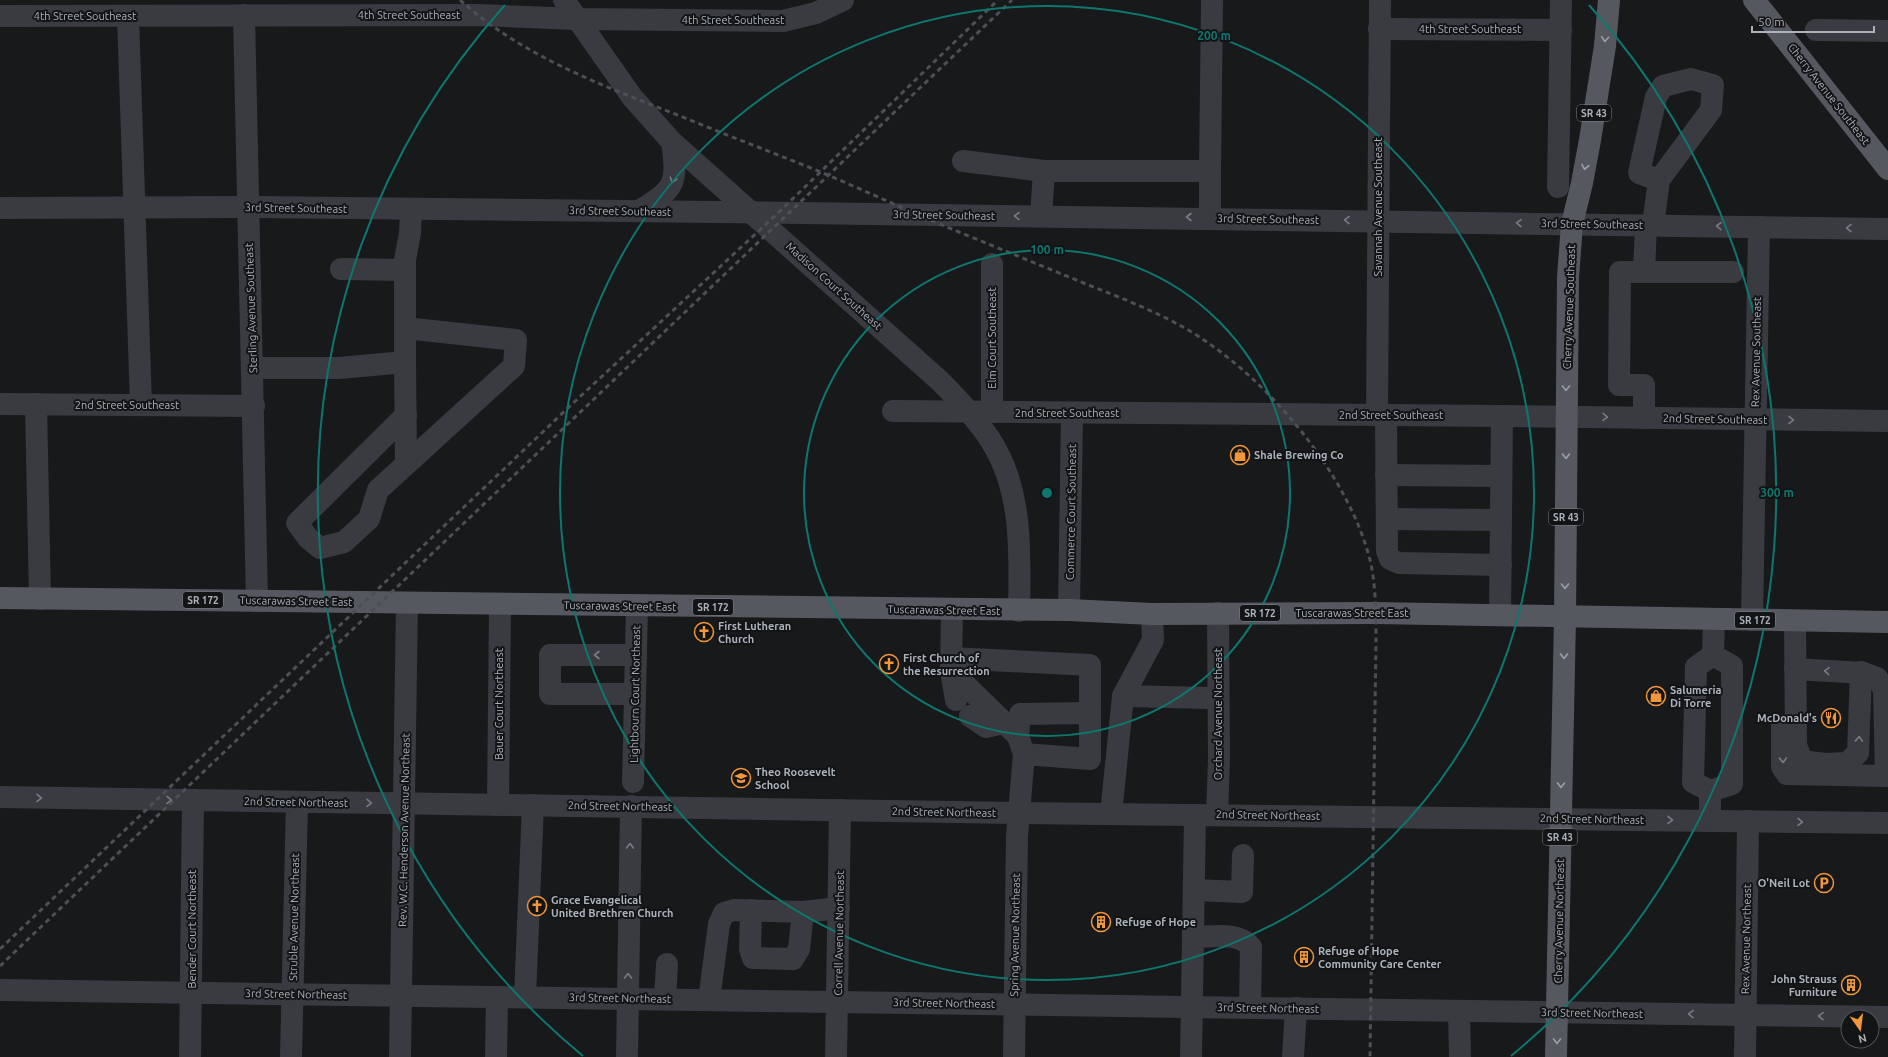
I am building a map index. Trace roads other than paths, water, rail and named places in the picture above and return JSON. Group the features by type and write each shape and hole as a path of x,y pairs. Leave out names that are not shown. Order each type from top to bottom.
{"main road":[{"name":"Cherry Avenue Southeast","path":"1565,616 1568,277 1572,224 1590,140 1605,46 1609,0"},
{"name":"Cherry Avenue Southeast","path":"1754,0 1888,169"},
{"name":"Tuscarawas Street East","path":"0,598 1019,611 1069,610 1152,614 1376,613 1888,622"},
{"name":"Cherry Avenue Northeast","path":"1556,1057 1565,616"}],"street":[{"name":"Madison Court Southeast","path":"564,0 632,97 672,142 940,381 970,412 992,442 1003,464 1010,486 1019,534 1019,611"},
{"name":"4th Street Southeast","path":"0,16 477,15 577,19 783,21 816,13 842,0"},
{"path":"1210,218 1212,0"},
{"name":"Savannah Avenue Southeast","path":"1380,0 1378,220 1382,415 1386,475 1387,551 1390,559 1394,562 1501,565"},
{"path":"1558,188 1561,0"},
{"name":"Sterling Avenue Southeast","path":"244,15 247,207 254,406 257,601"},
{"path":"128,16 141,405"},
{"name":"4th Street Southeast","path":"1379,29 1561,30"},
{"path":"1816,30 1888,31"},
{"path":"1644,272 1650,225 1659,180 1711,110 1713,85 1691,79 1663,86 1656,97 1639,173 1659,180"},
{"path":"639,212 662,197 672,184 676,168 672,142"},
{"path":"963,161 1044,171 1210,171"},
{"path":"1041,216 1044,171"},
{"name":"3rd Street Southeast","path":"0,208 247,207 1378,220 1888,229"},
{"path":"406,464 405,270 411,209"},
{"name":"Rex Avenue Southeast","path":"1752,620 1758,227"},
{"name":"Elm Court Southeast","path":"992,264 992,412"},
{"path":"341,269 405,270"},
{"path":"1644,418 1644,385 1619,385 1620,272 1733,272"},
{"path":"405,328 516,340 514,366 378,490 369,519 344,542 320,548 308,538 297,523 406,415"},
{"path":"253,368 338,368 405,362"},
{"name":"2nd Street Southeast","path":"0,404 254,406"},
{"path":"36,404 40,599"},
{"name":"2nd Street Southeast","path":"893,412 1502,416 1888,421"},
{"name":"Commerce Court Southeast","path":"1069,610 1072,413"},
{"path":"1500,615 1502,416"},
{"path":"1386,475 1501,476"},
{"path":"1387,519 1501,520"},
{"name":"Rev. W.C. Henderson Avenue Northeast","path":"400,1057 407,603"},
{"name":"Bauer Court Northeast","path":"498,804 500,604"},
{"name":"Lightbourn Court Northeast","path":"633,782 636,606"},
{"path":"952,610 951,665 956,700"},
{"name":"Orchard Avenue Northeast","path":"1217,815 1219,759 1218,613"},
{"path":"1111,814 1123,696 1153,640 1152,614"},
{"path":"1713,655 1714,620"},
{"path":"1795,621 1796,746 1802,761 1825,764 1847,763 1858,753 1861,672"},
{"path":"635,694 550,694 550,655 636,655"},
{"path":"1713,655 1732,666 1732,784 1710,791 1693,782 1696,667 1713,655"},
{"path":"951,665 1090,665 1090,759 1015,738 986,726 970,716"},
{"path":"951,665 1015,738"},
{"path":"1861,672 1877,678 1884,689 1887,776 1787,774 1782,767 1782,697 1796,677 1861,672"},
{"path":"1123,696 1209,698"},
{"name":"Spring Avenue Northeast","path":"1014,1057 1017,836 1020,813 1015,738 1020,714 1090,714"},
{"path":"1710,791 1710,821"},
{"name":"2nd Street Northeast","path":"0,797 1020,813 1888,823"},
{"name":"Bender Court Northeast","path":"190,1057 192,993 193,800"},
{"name":"Struble Avenue Northeast","path":"291,1057 297,802"},
{"path":"525,997 533,805"},
{"path":"627,1057 631,806"},
{"name":"Correll Avenue Northeast","path":"836,1057 840,810"},
{"path":"1191,1057 1195,814"},
{"name":"Rex Avenue Northeast","path":"1745,1057 1748,821"},
{"path":"1194,890 1242,892 1243,855"},
{"path":"709,1000 719,924 724,913 734,910 803,912 839,908"},
{"path":"751,910 750,950 753,958 793,959 799,949 803,912"},
{"path":"1193,937 1236,937 1246,940 1251,947 1250,1008"},
{"path":"665,999 667,964"},
{"name":"3rd Street Northeast","path":"0,990 1888,1017"},
{"path":"496,1057 497,997"},
{"path":"1293,1057 1296,1008"},
{"path":"1459,1011 1460,1057"}],"railway":[{"path":"460,0 485,21 512,39 540,55 599,84 828,175 943,225 1126,300 1172,321 1213,346 1243,370 1272,398 1299,429 1323,461 1344,495 1360,530 1371,564 1374,583 1376,641 1370,1057"},
{"path":"0,949 570,406 778,213 998,0"},
{"path":"0,966 1012,0"}],"place":[{"name":"Shale Brewing Co","path":"1240,455"},
{"name":"First Lutheran Church","path":"704,632"},
{"name":"First Church of the Resurrection","path":"889,664"},
{"name":"Salumeria Di Torre","path":"1656,696"},
{"name":"McDonald's","path":"1831,718"},
{"name":"Theo Roosevelt School","path":"741,778"},
{"name":"O'Neil Lot","path":"1824,883"},
{"name":"Grace Evangelical United Brethren Church","path":"537,906"},
{"name":"Refuge of Hope","path":"1101,922"},
{"name":"Refuge of Hope Community Care Center","path":"1304,957"},
{"name":"John Strauss Furniture","path":"1851,985"}]}
